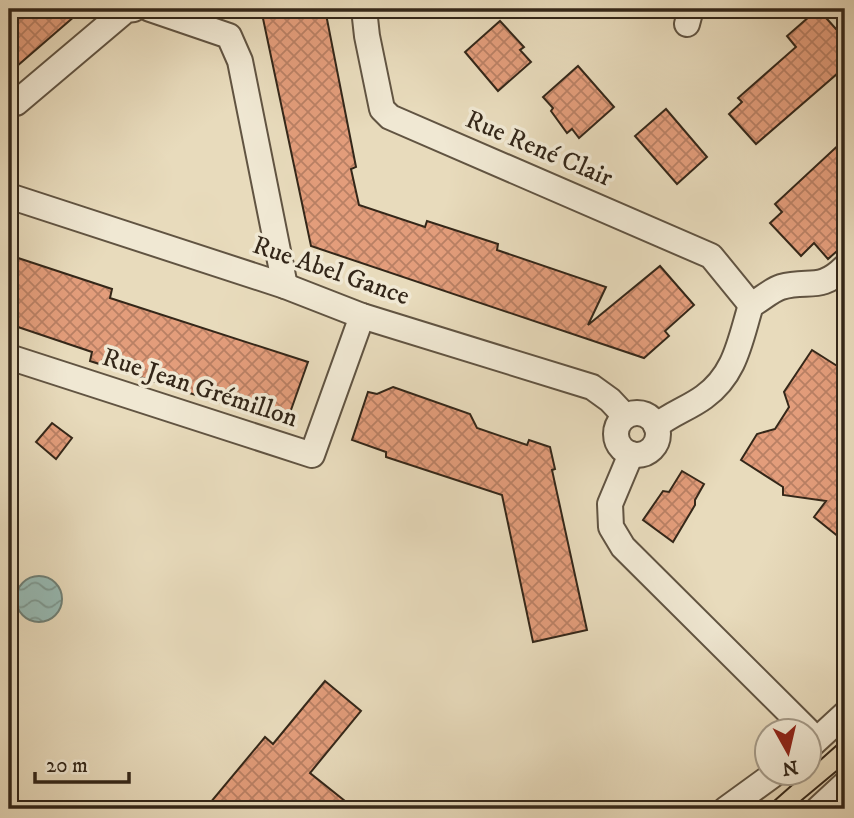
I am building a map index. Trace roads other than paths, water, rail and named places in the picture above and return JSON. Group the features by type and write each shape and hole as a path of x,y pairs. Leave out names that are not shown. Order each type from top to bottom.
{"street":[{"path":"9,103 16,103 126,10 134,9"},
{"path":"150,9 229,36 240,61 285,286"},
{"name":"Rue René Clair","path":"364,9 383,109 390,117 711,256 751,305"},
{"name":"Rue Abel Gance","path":"9,196 285,286 362,316 592,387 610,400 625,416 643,413 651,418 656,426"},
{"path":"625,416 618,424 617,442 631,454 649,451 658,435 656,426 671,414 705,397 730,372 751,305 781,287 821,284 836,276 845,267"},
{"name":"Rue Jean Grémillon","path":"9,357 312,456 362,316"},
{"path":"631,454 610,504 611,527 623,547 788,716"},
{"path":"822,730 845,715"},
{"path":"818,809 845,784"},
{"path":"726,809 760,786"}],"water":[{"path":"39,576 55,583 62,599 55,615 39,622 23,615 16,599 23,583"}],"tram line":[{"path":"822,759 845,738"},
{"path":"791,809 845,764"},
{"path":"765,809 791,786"}]}
